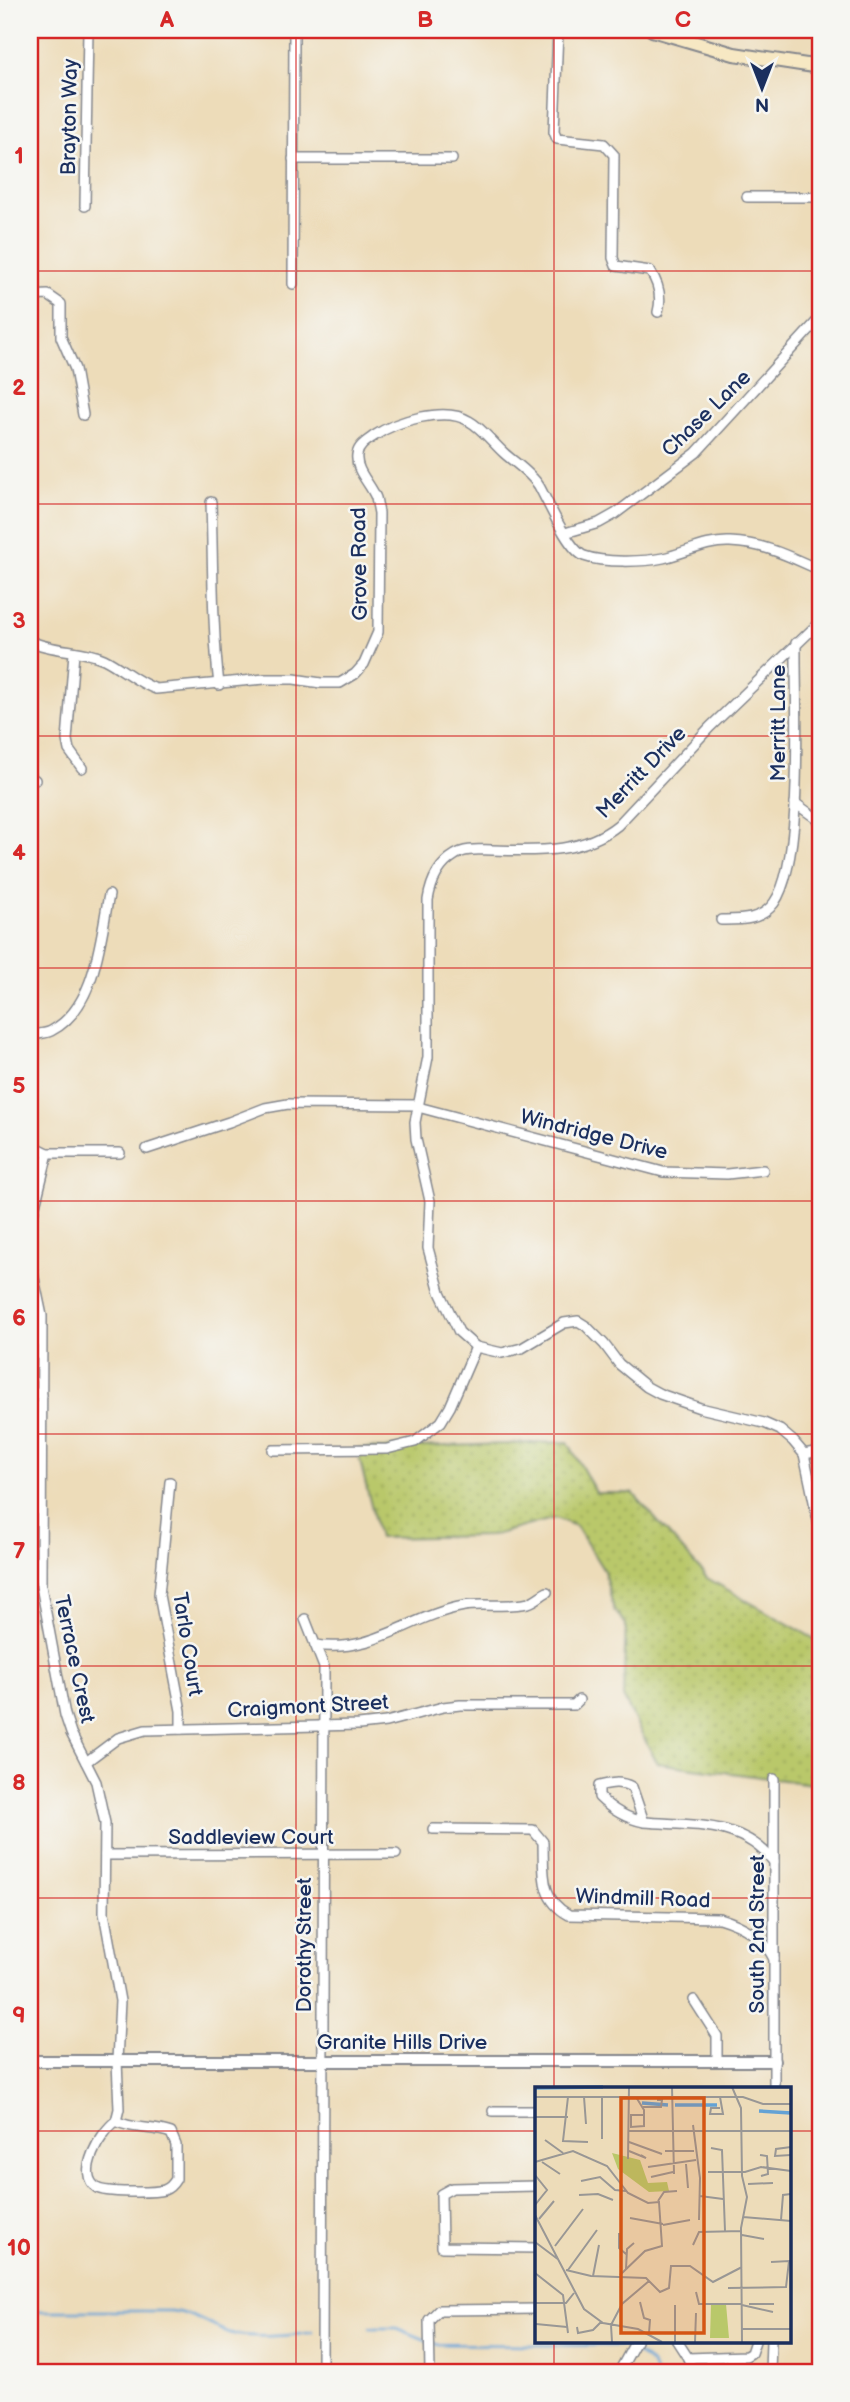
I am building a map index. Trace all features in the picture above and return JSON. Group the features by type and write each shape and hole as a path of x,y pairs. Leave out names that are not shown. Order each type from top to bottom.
{"main road":[{"path":"652,30 716,50 760,60 820,67"}],"street":[{"name":"Brayton Way","path":"85,206 88,30"},
{"path":"293,284 294,30"},
{"path":"558,30 554,132 557,139 564,141 604,144 614,155 613,258 617,266 650,271 661,301 658,312"},
{"path":"293,159 452,159"},
{"path":"747,197 820,197"},
{"path":"30,296 48,295 61,304 61,337 75,369 83,415"},
{"name":"Chase Lane","path":"565,533 599,523 614,514 696,453 820,318"},
{"name":"Grove Road","path":"30,641 53,649 103,658 143,684 156,689 284,679 340,683 355,674 364,664 378,632 379,513 375,496 359,469 356,454 362,444 383,430 413,419 451,414 470,421 535,480 580,554 596,559 647,560 663,558 706,544 729,542 762,546 788,554 820,570"},
{"path":"211,502 214,549 213,636 219,685"},
{"name":"Merritt Drive","path":"476,1348 459,1332 440,1292 428,1248 430,1201 416,1139 415,1122 428,1057 430,884 441,865 463,851 570,848 607,834 702,734 820,622"},
{"name":"Merritt Lane","path":"721,920 754,918 765,912 774,903 785,882 791,860 795,803 796,643"},
{"path":"74,653 67,740 69,750 82,768"},
{"name":"Merritt Lane","path":"795,803 820,821"},
{"path":"30,1035 49,1032 67,1020 85,998 109,895"},
{"name":"Windridge Drive","path":"147,1149 265,1108 288,1104 419,1106 663,1172 727,1174 763,1170"},
{"path":"30,1144 48,1153 120,1153"},
{"path":"30,1226 48,1153"},
{"name":"Terrace Crest","path":"30,1259 42,1316 41,1586 65,1715 96,1782 102,1804 105,1919 120,2001 117,2061 119,2109 116,2121"},
{"path":"274,1451 387,1449 415,1442 441,1422 450,1408 476,1348 493,1352 516,1350 564,1322 578,1321 586,1326 619,1364 647,1387 700,1408 772,1426 787,1435 804,1454 820,1530"},
{"path":"30,1391 42,1395"},
{"path":"804,1454 820,1451"},
{"name":"Tarlo Court","path":"170,1482 159,1595 181,1711 181,1729"},
{"path":"315,1645 332,1648 356,1645 391,1635 412,1623 443,1612 466,1606 529,1602 547,1592"},
{"name":"Dorothy Street","path":"305,1619 324,1667 322,2372"},
{"name":"Craigmont Street","path":"86,1762 118,1738 145,1730 386,1722 443,1707 479,1703 574,1705 579,1700"},
{"name":"South 2nd Street","path":"774,1779 774,2087"},
{"path":"644,1822 632,1787 612,1782 599,1786 598,1797 628,1818 644,1822 732,1830 752,1840 774,1862"},
{"name":"Windmill Road","path":"433,1829 533,1830 544,1842 544,1888 560,1911 579,1917 719,1918 739,1924 756,1936 774,1959"},
{"name":"Saddleview Court","path":"105,1855 396,1854"},
{"path":"694,2000 717,2036 717,2061"},
{"name":"Granite Hills Drive","path":"30,2061 774,2062"},
{"path":"493,2112 535,2111"},
{"path":"116,2121 125,2126 156,2128 171,2133 176,2144 176,2179 167,2189 108,2191 93,2185 90,2170 93,2150 106,2128 116,2121"},
{"path":"535,2186 452,2188 441,2194 440,2202 442,2247 535,2248"},
{"path":"430,2372 429,2320 439,2310 535,2309"},
{"path":"678,2342 693,2372"},
{"path":"688,2358 746,2356 751,2353 755,2342"},
{"path":"771,2342 771,2372"},
{"path":"619,2372 633,2346"}],"green space":[{"path":"568,1442 596,1493 633,1493 707,1578 820,1642 820,1785 657,1763 623,1697 626,1624 614,1610 604,1571 576,1526 555,1518 490,1536 379,1538 357,1449"}],"waterway":[{"path":"30,2311 171,2311 180,2312 234,2334 274,2336 313,2332"},
{"path":"370,2328 397,2328 436,2344 623,2346 646,2359 655,2372"}]}
